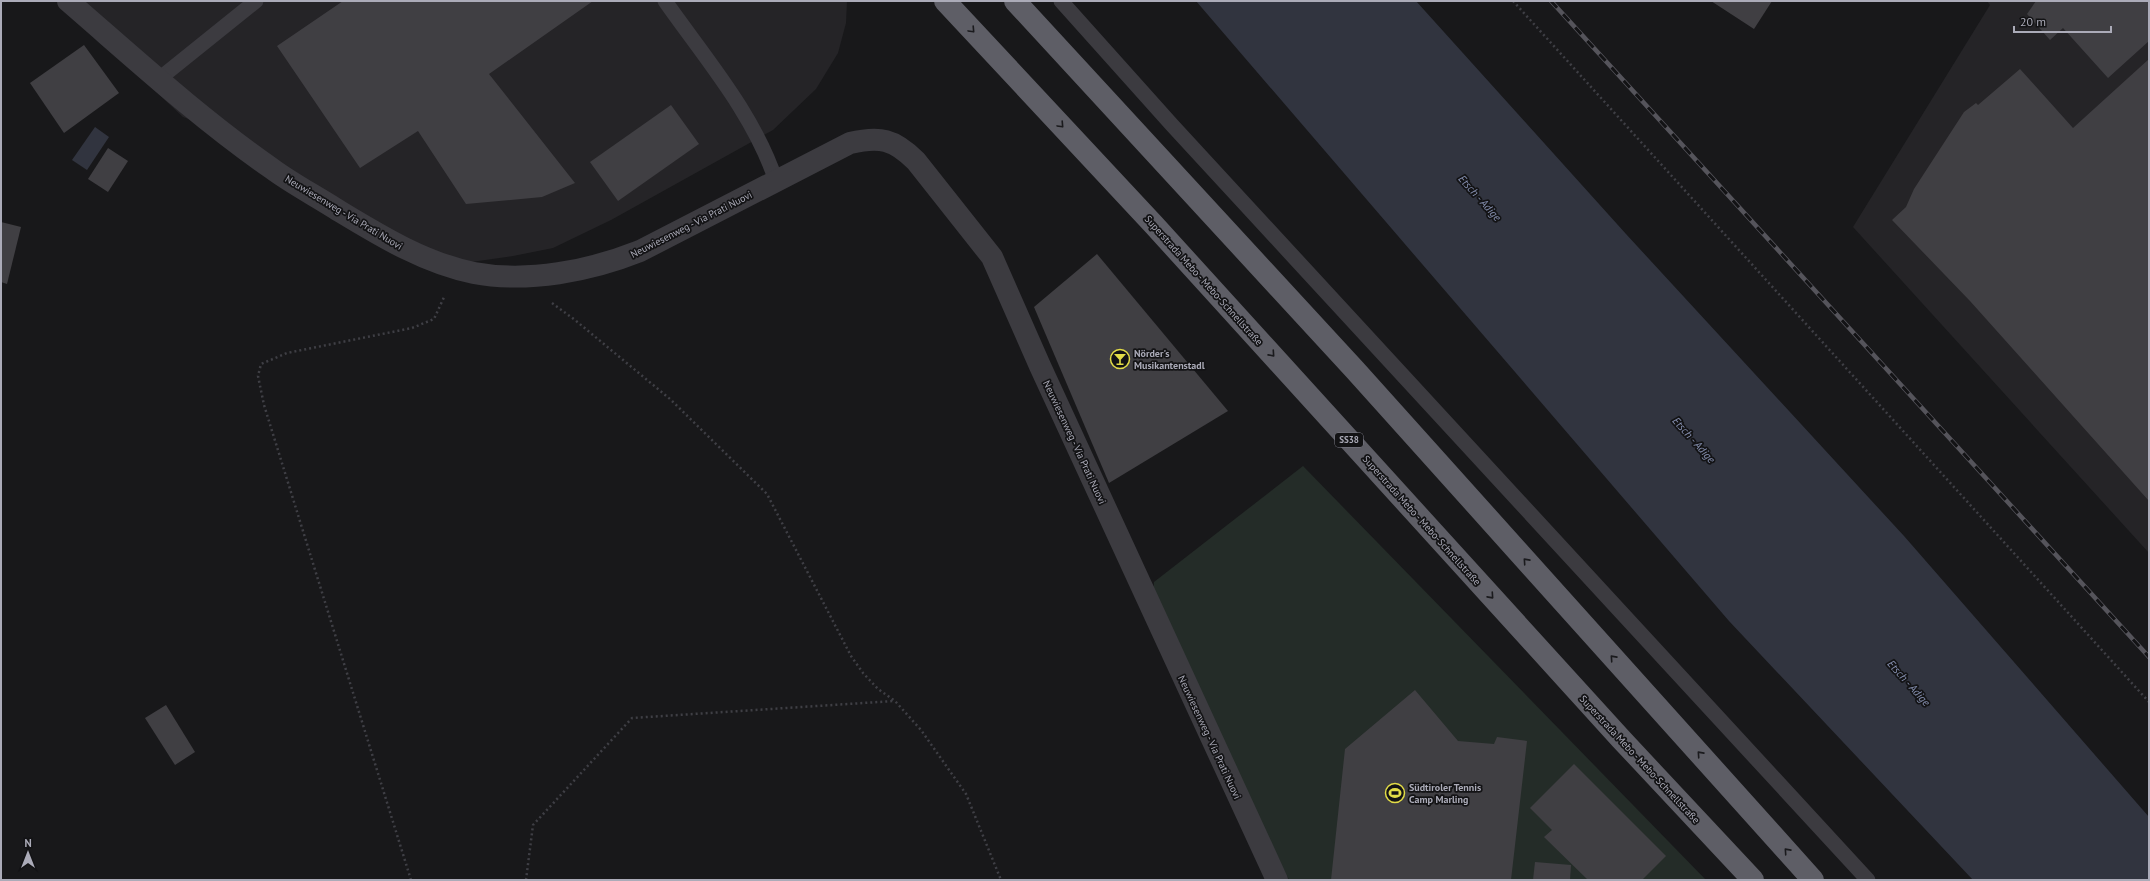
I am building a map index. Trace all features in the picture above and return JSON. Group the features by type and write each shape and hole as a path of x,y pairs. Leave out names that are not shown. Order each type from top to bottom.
{"highway":[{"name":"Superstrada Mebo - Mebo-Schnellstraße","path":"945,1 1154,225 1620,739 1753,880"},
{"path":"1015,1 1344,359 1813,880"}],"street":[{"name":"Neuwiesenweg - Via Prati Nuovi","path":"68,1 219,130 272,169 359,224 414,253 455,268 476,273 533,276 571,271 616,260 640,251 850,143 866,140 894,142 905,149 992,257 1277,880"}],"lane":[{"path":"159,79 256,1"},
{"path":"665,1 744,113 770,161 776,180"},
{"path":"1061,1 1237,195 1868,880"}],"path":[{"path":"1513,1 2149,702"},
{"path":"411,880 264,405 258,376 261,364 287,352 412,328 434,319 455,268"},
{"path":"533,276 541,296 575,320 670,399 767,494 851,656 863,673 878,689 895,701 921,730 966,794 1001,880"},
{"path":"526,880 533,825 632,718 895,701"}],"shaded area":[{"path":"59,1 847,1 846,23 838,53 816,89 773,130 611,220 553,248 513,256 464,263 405,244 219,130 183,117"},
{"path":"1987,1 2149,1 2149,553 1853,227 1990,5"},
{"path":"1303,466 1706,880 1289,880 1153,598 1154,582"}],"water":[{"name":"Etsch - Adige","path":"1196,1 1416,1 1626,234 1904,536 2149,817 2149,880 1973,880 1729,621"},
{"path":"95,127 109,137 87,170 72,160"}],"building":[{"path":"343,1 593,1 489,74 575,183 542,197 466,204 418,131 360,168 277,46"},
{"path":"1711,1 1772,1 1754,29"},
{"path":"2036,1 2149,1 2149,41 2108,78 2063,28 2050,40 2027,14"},
{"path":"84,45 119,93 64,133 30,83"},
{"path":"2149,59 2149,501 1970,301 1892,220 1906,207 1914,189 1964,112 1976,103 1978,105 2020,69 2073,128"},
{"path":"671,105 699,144 618,201 590,162"},
{"path":"108,148 128,161 108,192 88,179"},
{"path":"1,222 21,227 7,284 1,282"},
{"name":"Nörder's Musikantenstadl","path":"1097,254 1228,411 1109,483 1034,307"},
{"path":"1415,690 1458,741 1494,744 1497,737 1527,741 1511,880 1331,880 1345,749"},
{"path":"166,705 195,752 175,765 145,718"},
{"path":"1574,764 1666,856 1642,880 1588,880 1544,837 1552,830 1530,808"},
{"path":"1535,862 1571,865 1570,880 1533,880"}],"railway":[{"path":"1551,1 2149,657"}],"place":[{"name":"Nörder's Musikantenstadl","path":"1120,359"},
{"name":"Südtiroler Tennis Camp Marling","path":"1395,793"}]}
